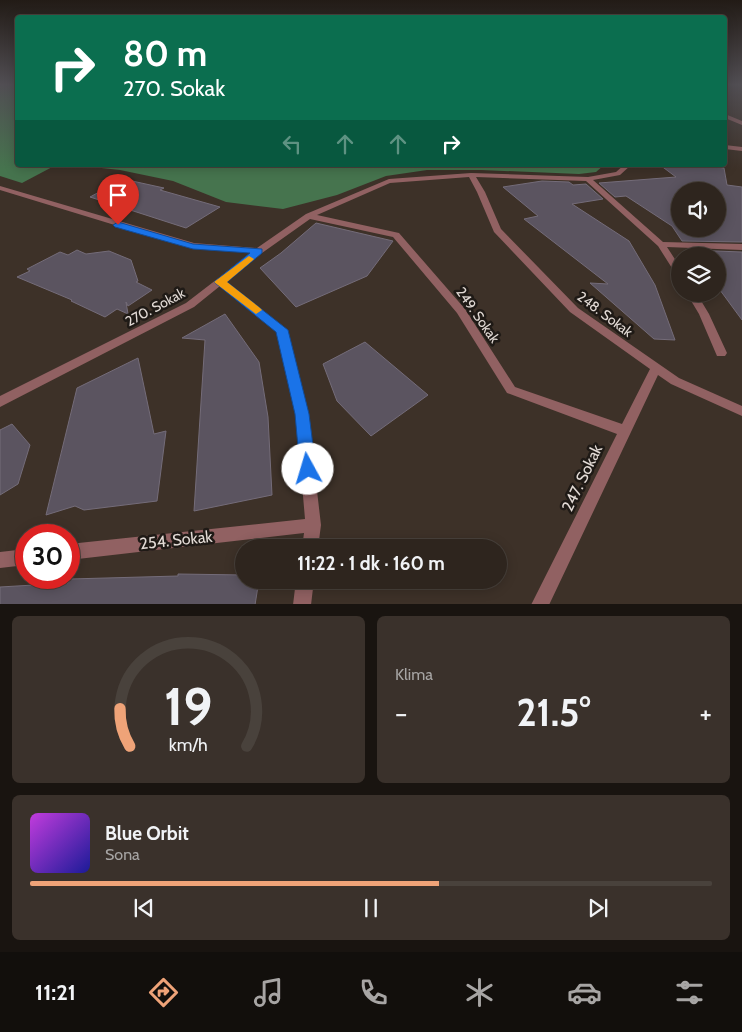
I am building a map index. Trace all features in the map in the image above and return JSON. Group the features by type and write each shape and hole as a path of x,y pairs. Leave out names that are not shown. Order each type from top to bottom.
{"street":[{"path":"727,117 742,124"},
{"path":"727,124 742,124"},
{"path":"727,147 742,150"},
{"name":"270. Sokak","path":"0,402 190,305 259,251 309,216 388,181 471,175 588,179 618,174 626,167"},
{"name":"248. Sokak","path":"471,175 481,192 497,230 574,310 675,381 742,411"},
{"path":"588,179 661,244 671,260"},
{"path":"0,188 193,246 259,251"},
{"name":"249. Sokak","path":"309,216 396,235 461,311 511,390 625,431"},
{"path":"661,244 742,247"},
{"path":"220,282 282,330 302,414 313,525 311,539"},
{"path":"697,302 721,354"},
{"name":"247. Sokak","path":"540,604 656,368"},
{"name":"254. Sokak","path":"80,551 313,525"},
{"path":"0,560 15,558"},
{"path":"302,604 304,589"}],"green space":[{"path":"0,112 15,112 15,167 52,167 22,183 0,176"},
{"path":"92,167 602,167 596,172 579,174 427,170 386,176 337,195 283,209 226,202 173,181 120,170"}],"building":[{"path":"663,167 724,168 727,185 742,187 742,242 682,241 679,237 726,237 726,182 671,182 671,225 626,196 615,197 599,183 676,177"},
{"path":"123,179 164,188 160,190 220,207 186,228 90,197"},
{"path":"542,181 569,182 573,185 586,184 603,199 572,204 629,241 655,285 675,340 654,339 590,283 608,284 524,219 538,216 503,187"},
{"path":"316,223 393,241 367,276 296,307 260,268"},
{"path":"77,250 86,254 109,251 131,260 138,281 136,282 152,290 128,306 126,302 128,314 117,309 105,317 72,300 17,277 30,271 27,269 60,252 68,255"},
{"path":"726,251 742,252 742,320 726,298"},
{"path":"225,314 259,362 268,417 272,495 194,511 205,340 182,338"},
{"path":"365,342 428,395 371,436 337,401 323,364"},
{"path":"138,358 154,434 166,431 157,501 84,510 75,506 46,515 77,388"},
{"path":"12,424 30,445 18,484 0,495 0,430"},
{"path":"178,574 235,575 235,589 258,589 255,604 0,604 0,587 15,586 15,589 80,589 80,579 178,576"}],"slow traffic":[{"path":"249,259 220,282 256,310"}],"route":[{"path":"118,225 193,246 259,251 220,282 282,330 302,414 308,469"}]}
